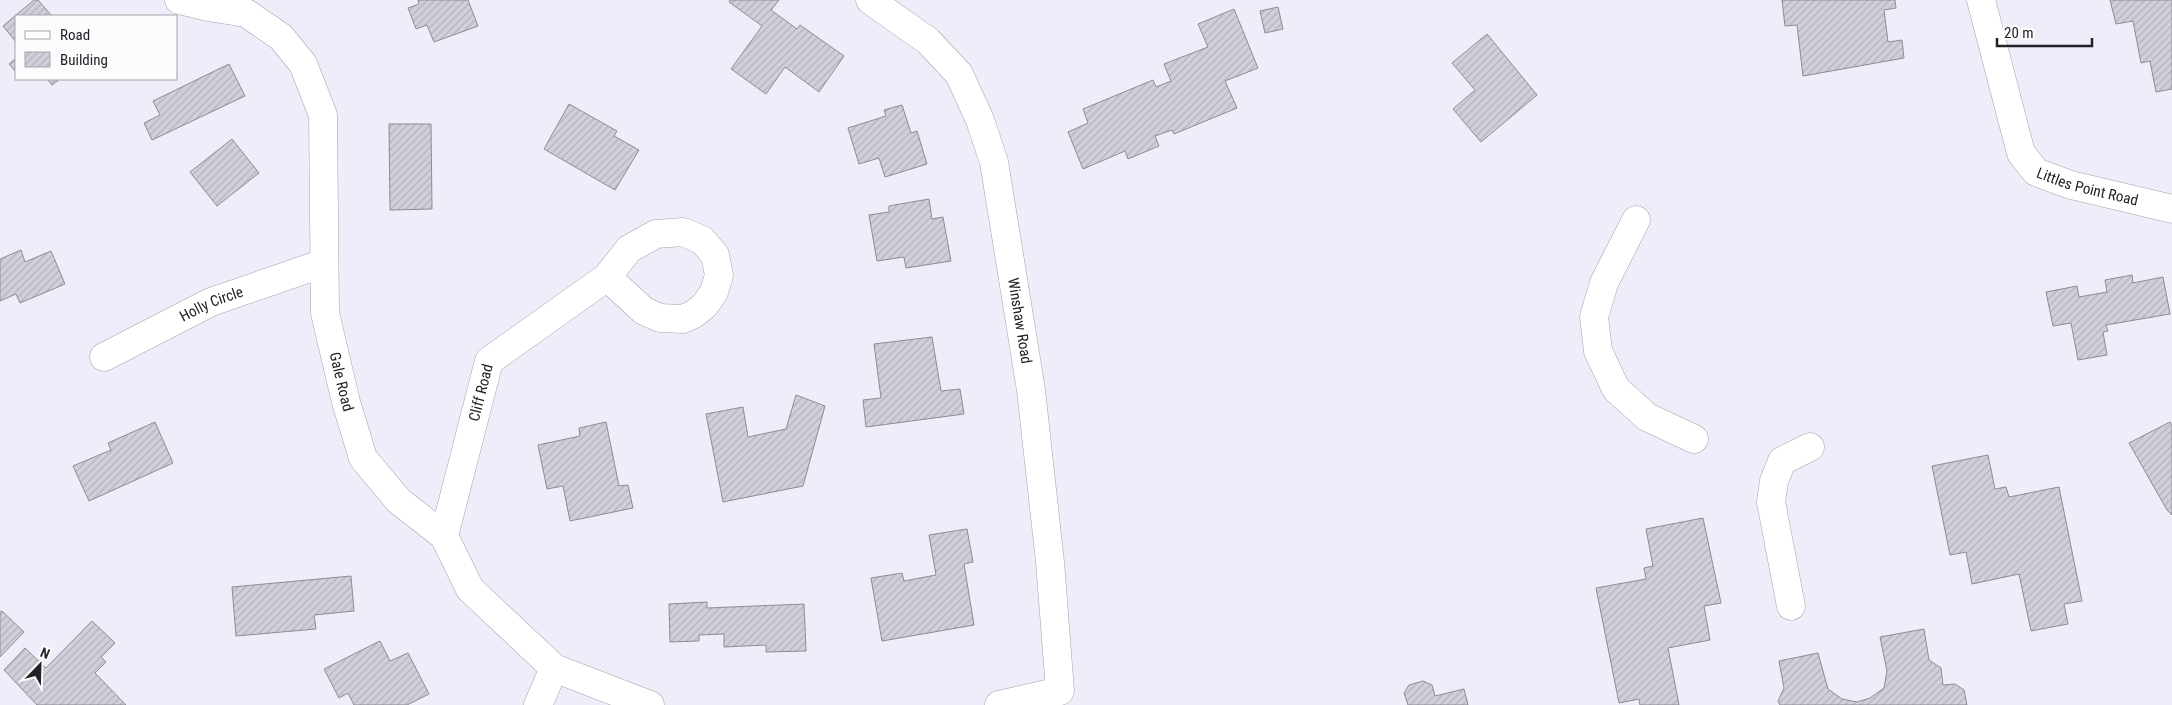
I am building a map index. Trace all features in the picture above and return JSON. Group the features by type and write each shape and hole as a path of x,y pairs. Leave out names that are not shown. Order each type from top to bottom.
{"street":[{"name":"Gale Road","path":"178,0 208,8 246,13 281,37 302,64 323,115 325,313 346,402 363,458 399,501 444,536 470,589 554,668 650,705"},
{"name":"Winshaw Road","path":"870,0 928,41 959,74 980,120 994,162 1031,390 1050,562 1060,691 999,705"},
{"name":"Littles Point Road","path":"1981,0 2021,153 2036,172 2071,185 2172,209"},
{"path":"1636,220 1604,283 1596,308 1594,317 1598,351 1616,389 1647,417 1694,439"},
{"name":"Holly Circle","path":"104,357 211,302 324,263"},
{"name":"Cliff Road","path":"444,536 489,361 607,277"},
{"path":"1791,606 1772,502 1774,481 1782,461 1810,447"},
{"path":"538,705 554,668"}],"building":[{"path":"34,0 38,0 51,15 16,15"},
{"path":"418,0 468,0 478,26 434,42 427,25 416,29 408,8 419,4"},
{"path":"730,0 779,0 771,10 797,29 800,25 844,56 819,92 785,67 766,94 731,69 762,26 729,2"},
{"path":"1782,0 1895,0 1896,8 1884,10 1888,42 1902,40 1904,58 1803,76 1797,25 1785,26"},
{"path":"2110,0 2172,0 2172,89 2156,92 2150,61 2141,63 2133,21 2116,24"},
{"path":"1278,7 1283,29 1265,33 1260,11"},
{"path":"1234,9 1258,68 1225,81 1237,108 1174,134 1172,130 1155,136 1159,146 1128,159 1125,151 1083,169 1068,132 1088,123 1083,109 1153,80 1156,87 1171,81 1164,64 1208,47 1198,24"},
{"path":"15,16 15,41 3,26"},
{"path":"1487,34 1537,95 1481,142 1453,109 1475,90 1452,63"},
{"path":"15,59 15,71 9,64"},
{"path":"229,64 245,96 152,140 144,123 160,115 153,101"},
{"path":"48,80 59,80 52,85"},
{"path":"569,104 617,131 614,136 639,150 615,190 544,149"},
{"path":"902,105 911,133 917,131 927,164 885,177 879,158 859,164 848,128 886,116 884,110"},
{"path":"389,124 431,124 432,209 390,210"},
{"path":"232,139 259,173 217,206 190,172"},
{"path":"929,199 932,219 943,217 951,261 906,268 904,257 877,261 869,215 889,212 889,206"},
{"path":"21,250 25,262 51,251 65,284 20,303 16,294 0,301 0,259"},
{"path":"2132,275 2133,283 2163,277 2170,314 2106,325 2108,331 2103,332 2107,355 2078,360 2071,323 2053,326 2046,292 2077,286 2079,297 2107,292 2105,280"},
{"path":"932,337 941,391 960,389 964,414 866,427 863,400 881,398 874,344"},
{"path":"796,395 825,406 803,486 723,502 706,414 743,407 748,437 786,429"},
{"path":"155,422 173,463 89,501 73,466 111,450 108,443"},
{"path":"606,422 619,486 628,485 633,508 570,521 563,486 547,489 538,445 580,436 579,428"},
{"path":"2170,422 2172,425 2172,515 2167,510 2129,443"},
{"path":"1988,455 1995,489 2006,487 2009,497 2059,487 2082,601 2064,604 2068,624 2031,631 2019,574 1972,584 1966,552 1950,555 1932,466"},
{"path":"1703,518 1721,603 1704,606 1710,640 1668,648 1679,705 1640,705 1639,699 1619,703 1596,588 1646,579 1644,568 1653,566 1646,529"},
{"path":"967,529 973,562 964,564 974,625 882,641 871,578 902,573 904,581 936,575 929,535"},
{"path":"351,576 354,611 314,615 316,629 236,636 232,587"},
{"path":"707,602 707,608 804,604 806,651 766,652 766,645 724,647 724,634 699,635 699,641 670,642 669,604"},
{"path":"2,611 24,632 0,657 0,612"},
{"path":"92,621 115,643 101,657 106,662 95,673 126,705 37,705 4,670 25,648 46,668"},
{"path":"1924,629 1929,660 1941,668 1943,685 1955,684 1964,690 1967,705 1780,705 1778,701 1784,688 1779,661 1818,653 1828,689 1842,699 1857,702 1870,698 1884,688 1887,671 1880,637"},
{"path":"380,641 390,661 408,653 429,694 407,705 354,705 348,693 339,698 324,669"},
{"path":"1423,681 1432,685 1435,696 1464,689 1468,705 1408,705 1404,693 1409,685"}]}
